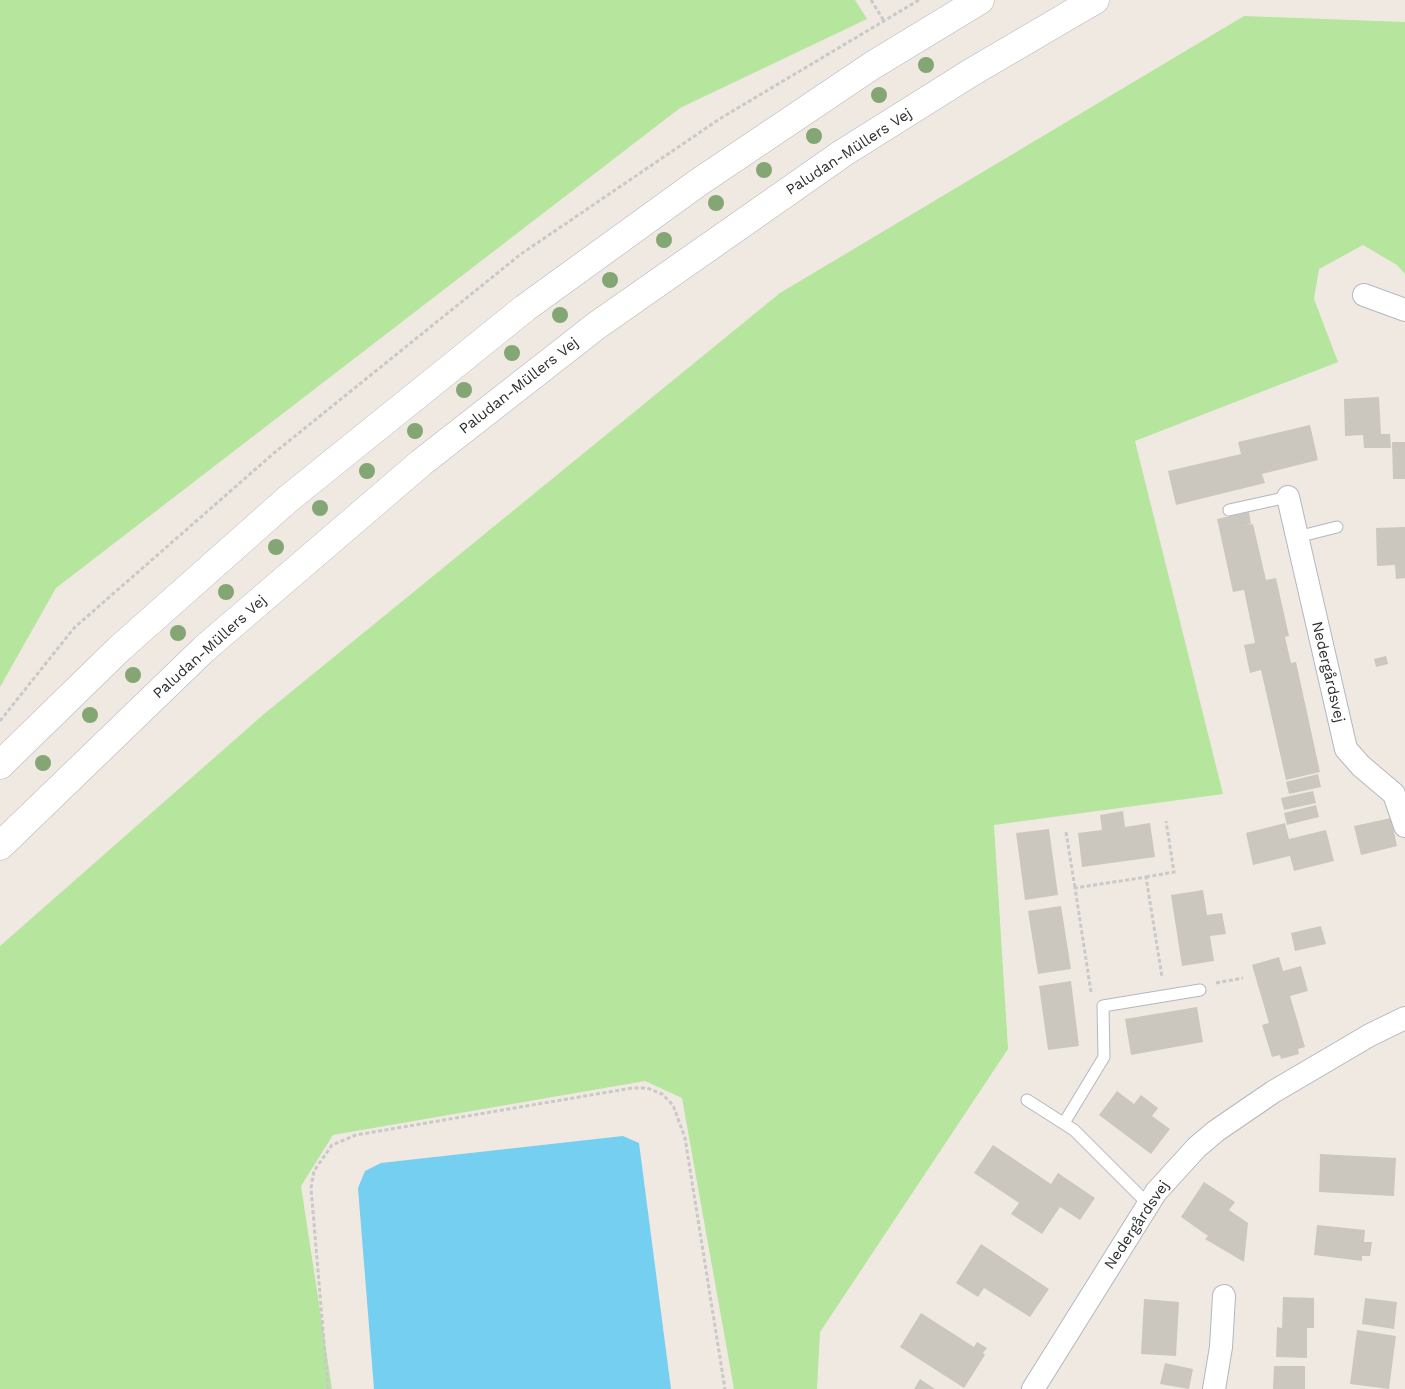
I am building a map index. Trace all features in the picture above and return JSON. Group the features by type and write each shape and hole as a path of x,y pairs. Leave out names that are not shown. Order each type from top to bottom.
{"street":[{"path":"0,764 119,649 288,499 525,308 707,176 873,65 980,0"},
{"name":"Paludan-Müllers Vej","path":"0,846 204,649 422,462 596,326 843,153 972,72 1095,0"},
{"path":"1364,295 1405,310"},
{"name":"Nedergårdsvej","path":"1288,496 1346,749 1361,766 1394,794 1405,826"},
{"name":"Nedergårdsvej","path":"1033,1389 1156,1192 1197,1147 1216,1131 1274,1092 1370,1035 1405,1018"},
{"path":"1214,1389 1221,1348 1224,1296"}],"lane":[{"path":"1229,510 1288,496"},
{"path":"1297,536 1337,527"},
{"path":"1064,1123 1104,1057 1102,1006 1200,990"},
{"path":"1027,1100 1074,1130 1148,1204"}],"path":[{"path":"871,0 884,21"},
{"path":"0,721 74,628 274,452 521,254 721,118 919,0"},
{"path":"1075,888 1174,872 1166,821"},
{"path":"1066,832 1090,991 1102,1006"},
{"path":"1146,877 1166,996"},
{"path":"1200,990 1209,984 1243,978"},
{"path":"328,1389 311,1188 314,1171 332,1145 356,1135 632,1088 648,1088 662,1094 673,1105 685,1138 725,1389"}],"green space":[{"path":"0,0 855,0 867,19 680,108 56,588 0,687"},
{"path":"1244,16 1405,22 1405,274 1397,265 1363,245 1319,269 1314,299 1338,362 1135,441 1223,794 994,825 1008,1049 820,1332 817,1389 734,1389 682,1098 645,1081 333,1135 301,1186 332,1389 0,1389 0,946 264,714 780,293"}],"water":[{"path":"623,1136 639,1143 671,1389 374,1389 358,1188 365,1171 381,1163"}],"building":[{"path":"1379,397 1381,434 1390,434 1391,448 1364,448 1363,435 1345,436 1344,399"},
{"path":"1310,425 1318,460 1262,474 1265,483 1176,505 1168,471 1241,454 1238,442"},
{"path":"1392,442 1405,442 1405,479 1393,479"},
{"path":"1249,512 1251,524 1243,526 1253,524 1266,580 1276,578 1289,636 1285,637 1291,663 1296,662 1320,772 1286,780 1261,670 1250,673 1244,645 1255,643 1244,590 1233,592 1217,519"},
{"path":"1405,527 1405,578 1396,579 1395,565 1377,566 1376,528"},
{"path":"1386,656 1388,664 1376,667 1374,659"},
{"path":"1318,774 1321,787 1289,794 1286,782"},
{"path":"1313,791 1316,803 1284,810 1281,798"},
{"path":"1316,805 1319,817 1287,825 1284,813"},
{"path":"1123,811 1125,827 1150,823 1155,857 1082,867 1078,833 1102,830 1100,815"},
{"path":"1391,818 1397,846 1361,855 1354,826"},
{"path":"1285,823 1289,839 1326,830 1334,861 1294,871 1290,856 1253,865 1246,833"},
{"path":"1049,829 1058,895 1025,900 1016,833"},
{"path":"1203,890 1207,915 1222,913 1226,934 1210,936 1214,961 1182,966 1171,895"},
{"path":"1061,906 1071,969 1038,974 1028,911"},
{"path":"1321,926 1326,944 1295,951 1291,933"},
{"path":"1279,957 1283,971 1301,966 1308,991 1290,996 1305,1047 1298,1049 1299,1054 1281,1059 1280,1055 1272,1057 1262,1025 1269,1023 1252,965"},
{"path":"1071,981 1079,1046 1048,1050 1039,986"},
{"path":"1197,1007 1203,1042 1131,1055 1125,1019"},
{"path":"1117,1091 1134,1104 1141,1095 1158,1108 1152,1116 1170,1129 1151,1154 1099,1115"},
{"path":"993,1145 1051,1184 1058,1173 1095,1198 1080,1220 1060,1207 1042,1234 1011,1214 1019,1203 974,1173"},
{"path":"1320,1154 1396,1158 1394,1196 1319,1192"},
{"path":"1204,1182 1235,1202 1229,1210 1248,1223 1244,1262 1205,1239 1208,1236 1181,1217"},
{"path":"1317,1225 1365,1230 1364,1242 1372,1242 1370,1256 1362,1256 1362,1261 1314,1255"},
{"path":"981,1244 1049,1289 1030,1317 984,1288 978,1297 956,1283"},
{"path":"1283,1297 1314,1298 1314,1328 1307,1328 1307,1358 1276,1357 1277,1327 1282,1328"},
{"path":"1365,1298 1397,1302 1394,1329 1362,1324"},
{"path":"1144,1299 1179,1302 1176,1356 1141,1354"},
{"path":"921,1313 974,1347 977,1342 987,1348 983,1353 985,1355 964,1388 900,1347"},
{"path":"1357,1330 1396,1336 1389,1389 1350,1384"},
{"path":"1165,1363 1193,1369 1189,1389 1160,1384"},
{"path":"1274,1366 1305,1366 1305,1389 1273,1389"},
{"path":"920,1379 935,1389 914,1389"}]}
